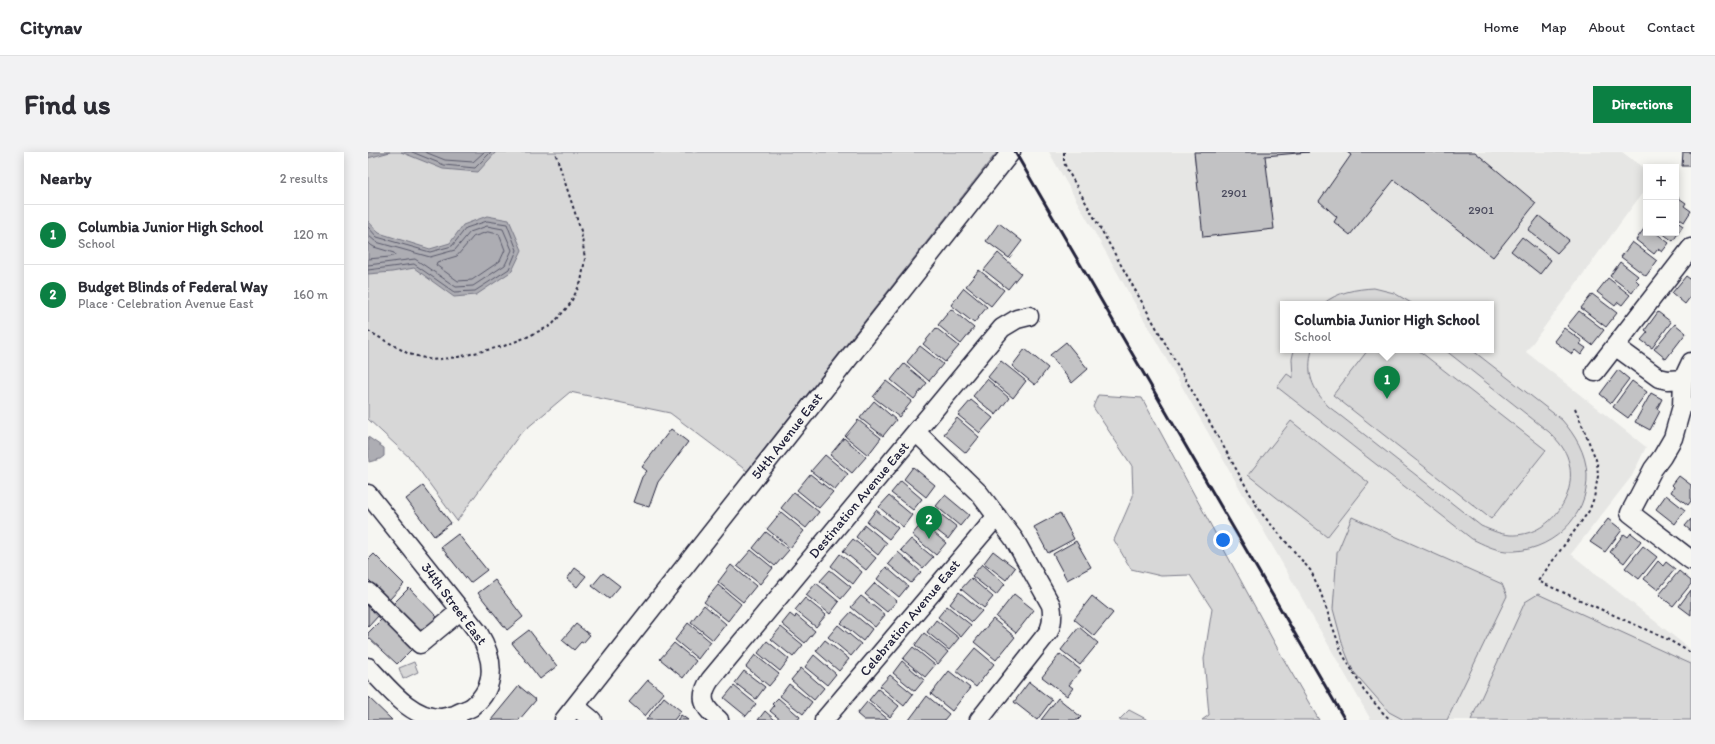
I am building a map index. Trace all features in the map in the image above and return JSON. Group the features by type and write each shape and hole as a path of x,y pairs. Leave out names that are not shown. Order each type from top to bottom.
{"street":[{"name":"54th Avenue East","path":"569,713 1011,152"},
{"path":"1595,372 1691,248"},
{"name":"Destination Avenue East","path":"719,720 707,709 704,697 705,687 710,680 1002,328 1017,319 1029,316"},
{"path":"1615,346 1659,378 1668,380 1683,379"},
{"path":"1691,362 1683,379 1682,406 1675,434 1630,512 1691,560"},
{"path":"916,432 979,493 1014,538 1051,605 1053,623 1049,631 987,717"},
{"name":"34th Street East","path":"368,494 460,610 486,646 491,667 491,676 488,686 481,697 471,707 456,718"},
{"name":"Celebration Avenue East","path":"824,720 996,516"},
{"path":"368,592 420,644 460,610"},
{"path":"368,667 407,706 417,712 427,716 440,718 456,718"},
{"path":"569,713 592,720"}],"path":[{"path":"368,330 409,354 432,360 458,357 504,346 527,338 552,325 570,304 581,282 585,259 581,231 555,152"},
{"path":"1064,152 1064,163 1068,171 1257,506 1311,571 1320,590 1342,653 1364,691 1391,720"},
{"path":"1576,408 1597,462 1598,476 1594,498 1588,511 1538,581 1669,640 1691,653"}],"shaded area":[{"path":"368,152 997,152 747,471 670,413 570,392 520,434 457,521 411,459 368,419"},
{"path":"1049,152 1622,152 1643,168 1643,192 1526,352 1646,447 1632,476 1571,554 1691,650 1691,720 1371,720"},
{"path":"1374,288 1394,293 1408,301 1327,301 1341,294 1360,289"},
{"path":"1293,353 1311,353 1310,374 1314,387 1328,406 1481,526 1495,532 1510,535 1525,534 1538,529 1549,521 1559,510 1566,498 1570,485 1570,470 1567,456 1557,440 1549,432 1449,353 1476,353 1562,420 1571,432 1579,445 1586,466 1586,490 1581,505 1574,518 1563,530 1551,540 1537,546 1522,550 1506,551 1472,539 1277,387 1287,374 1293,378 1292,359"},
{"path":"1366,353 1422,353 1546,450 1491,519 1333,395"},
{"path":"1098,395 1142,398 1280,653 1319,720 1202,720 1209,715 1204,659 1212,609 1190,575 1161,576 1131,569 1114,540 1133,496 1132,466 1093,407"},
{"path":"1291,421 1369,483 1327,537 1248,475"},
{"path":"1352,517 1502,584 1507,596 1447,720 1404,720 1389,712 1353,671 1343,646 1333,609 1337,553"},
{"path":"1538,594 1691,664 1691,720 1471,720 1525,602"},
{"path":"414,662 418,672 403,679 399,668"},
{"path":"1129,710 1148,720 1119,720"}],"water":[{"path":"368,152 390,152 368,158"},
{"path":"401,152 496,152 478,172 443,169"},
{"path":"487,216 509,220 522,250 512,271 476,295 454,297 414,268 368,274 368,221 379,233 430,249 450,243 463,225"},
{"path":"368,437 384,448 384,456 380,459 369,462"}],"building":[{"path":"1194,152 1309,152 1265,156 1274,229 1203,237"},
{"path":"1347,152 1475,152 1536,203 1493,257 1394,180 1350,235 1334,222 1337,217 1319,201 1351,155"},
{"path":"1683,152 1691,152 1691,166 1682,166"},
{"path":"1679,198 1686,203 1684,206 1691,211 1684,222 1679,218"},
{"path":"1539,216 1569,240 1557,253 1528,230"},
{"path":"999,223 1022,241 1009,258 986,241"},
{"path":"1679,223 1683,226 1679,232"},
{"path":"1643,230 1643,236 1660,236 1669,243 1662,252 1658,249 1654,254 1636,240"},
{"path":"1666,236 1676,236 1673,241"},
{"path":"1522,237 1551,260 1540,274 1511,251"},
{"path":"1632,242 1657,261 1646,276 1621,257"},
{"path":"998,253 1021,273 1008,289 984,270"},
{"path":"1620,262 1638,276 1635,279 1639,283 1632,293 1610,276"},
{"path":"979,270 1004,290 991,306 966,286"},
{"path":"1686,276 1690,279 1691,278 1691,296 1685,304 1672,293"},
{"path":"1608,278 1630,295 1622,305 1618,302 1615,306 1597,292"},
{"path":"964,288 987,307 974,323 951,305"},
{"path":"1592,294 1617,313 1606,327 1581,308"},
{"path":"951,309 974,328 961,344 938,325"},
{"path":"1579,311 1604,330 1592,345 1567,326"},
{"path":"1658,312 1671,322 1652,348 1641,340 1648,332 1645,330"},
{"path":"1675,324 1686,333 1666,359 1654,349"},
{"path":"936,328 959,346 945,362 923,344"},
{"path":"1564,328 1582,341 1580,344 1586,348 1581,355 1575,350 1572,354 1554,341"},
{"path":"1066,342 1088,369 1072,383 1050,355"},
{"path":"920,346 943,364 929,381 907,362"},
{"path":"1025,349 1048,368 1035,385 1012,366"},
{"path":"1001,361 1026,381 1013,398 988,377"},
{"path":"904,364 927,383 914,399 891,380"},
{"path":"1618,370 1629,379 1611,403 1600,394"},
{"path":"987,379 1009,398 996,415 973,396"},
{"path":"886,381 912,401 899,417 873,397"},
{"path":"1632,381 1647,392 1628,418 1613,407"},
{"path":"1651,393 1662,399 1657,409 1660,411 1650,430 1635,422"},
{"path":"971,400 993,418 980,433 958,415"},
{"path":"874,401 896,420 883,436 860,418"},
{"path":"957,418 979,437 966,453 944,434"},
{"path":"858,420 881,438 868,455 845,436"},
{"path":"671,429 688,442 658,482 649,507 633,502 642,477 647,471 642,467"},
{"path":"844,438 866,457 852,473 830,455"},
{"path":"825,455 848,474 835,490 811,471"},
{"path":"913,467 935,485 926,497 904,479"},
{"path":"810,474 833,492 819,508 797,490"},
{"path":"1679,476 1691,485 1691,501 1688,505 1671,492 1674,487 1672,485"},
{"path":"901,481 922,499 913,510 891,493"},
{"path":"423,486 451,523 434,536 406,499"},
{"path":"794,492 819,512 806,528 781,508"},
{"path":"945,495 969,515 960,526 936,506"},
{"path":"1666,495 1685,510 1675,524 1656,509"},
{"path":"889,496 912,515 903,527 879,507"},
{"path":"934,509 957,527 948,539 925,521"},
{"path":"876,510 898,528 889,539 867,522"},
{"path":"781,512 804,531 790,548 767,529"},
{"path":"1060,513 1074,539 1048,553 1034,527"},
{"path":"1608,519 1622,530 1605,552 1590,542"},
{"path":"1691,519 1691,531 1685,526"},
{"path":"922,523 946,543 936,555 912,535"},
{"path":"865,525 887,543 878,555 856,537"},
{"path":"766,532 789,550 775,566 753,548"},
{"path":"1631,533 1641,541 1624,563 1610,552 1624,534 1628,537"},
{"path":"458,534 487,570 470,583 441,547"},
{"path":"853,539 876,558 866,570 843,551"},
{"path":"911,539 933,557 923,568 901,550"},
{"path":"1076,541 1091,567 1067,580 1053,554"},
{"path":"1643,546 1657,557 1639,579 1625,568"},
{"path":"751,550 773,568 760,584 737,566"},
{"path":"993,551 1015,568 1006,580 984,563"},
{"path":"898,552 921,572 911,583 888,564"},
{"path":"374,554 404,584 389,600 368,579 368,560"},
{"path":"840,554 862,572 853,584 831,566"},
{"path":"1658,561 1663,566 1666,562 1675,569 1658,590 1644,579"},
{"path":"982,564 1005,584 996,595 972,576"},
{"path":"731,565 756,586 743,602 718,582"},
{"path":"886,567 908,586 899,597 877,579"},
{"path":"575,568 586,576 577,587 567,579"},
{"path":"830,570 851,587 841,599 820,581"},
{"path":"1679,571 1691,581 1691,584 1673,606 1659,595"},
{"path":"603,573 620,586 609,599 592,586"},
{"path":"971,578 993,597 984,608 961,589"},
{"path":"495,580 523,617 507,630 478,593"},
{"path":"816,583 839,602 830,614 806,595"},
{"path":"875,583 897,601 887,612 865,594"},
{"path":"718,585 741,604 728,621 704,602"},
{"path":"409,588 439,619 423,634 393,604"},
{"path":"1691,590 1691,615 1679,606"},
{"path":"959,592 982,611 972,622 950,604"},
{"path":"1014,594 1034,610 1016,633 996,617"},
{"path":"861,596 885,615 875,627 851,607"},
{"path":"1092,596 1113,613 1094,636 1074,619"},
{"path":"805,598 826,615 816,627 795,610"},
{"path":"368,603 380,614 368,627"},
{"path":"704,605 726,624 713,640 691,622"},
{"path":"947,606 971,625 961,637 938,617"},
{"path":"851,612 872,629 863,641 841,623"},
{"path":"790,614 795,618 796,615 815,631 805,643 782,624"},
{"path":"382,619 413,648 397,664 368,637 368,633"},
{"path":"993,619 1015,637 996,660 974,642"},
{"path":"936,620 959,638 949,650 927,632"},
{"path":"688,623 711,642 698,659 675,640"},
{"path":"576,624 590,635 574,650 562,640"},
{"path":"838,625 861,644 851,656 828,637"},
{"path":"781,627 803,645 793,657 771,639"},
{"path":"1079,627 1098,643 1080,665 1061,650"},
{"path":"529,630 557,666 540,679 512,643"},
{"path":"924,633 948,652 938,664 915,645"},
{"path":"825,640 849,659 839,671 816,651"},
{"path":"767,641 789,659 780,671 758,653"},
{"path":"674,643 696,661 683,678 660,659"},
{"path":"913,647 935,665 925,677 903,659"},
{"path":"975,648 994,664 976,687 956,671"},
{"path":"1060,654 1081,670 1069,685 1073,688 1067,696 1042,677"},
{"path":"755,655 779,674 769,686 746,667"},
{"path":"814,655 836,674 827,685 805,667"},
{"path":"902,661 924,680 915,691 893,673"},
{"path":"801,668 824,688 814,700 791,680"},
{"path":"744,671 765,687 756,699 735,683"},
{"path":"949,671 970,688 952,711 931,694"},
{"path":"890,675 913,694 904,706 880,686"},
{"path":"648,680 664,693 645,716 629,702"},
{"path":"1029,682 1052,700 1037,720 1014,702"},
{"path":"789,684 812,702 803,714 780,696"},
{"path":"519,686 536,700 519,720 491,720"},
{"path":"734,686 756,704 746,716 724,698"},
{"path":"878,689 899,706 890,717 869,700"},
{"path":"927,696 949,714 944,720 909,720"},
{"path":"368,697 392,720 368,720"},
{"path":"664,697 681,711 674,720 646,720"},
{"path":"778,698 800,717 798,720 781,720 770,711 774,706 772,704"},
{"path":"1058,698 1081,717 1078,720 1041,720"},
{"path":"867,702 889,720 864,720 857,714"},
{"path":"765,711 775,720 758,720"},
{"path":"681,715 688,720 677,720"}],"railway":[{"path":"1015,152 1345,720"}],"place":[{"name":"Columbia Junior High School","path":"1387,399"},
{"name":"Budget Blinds of Federal Way","path":"929,539"}]}
